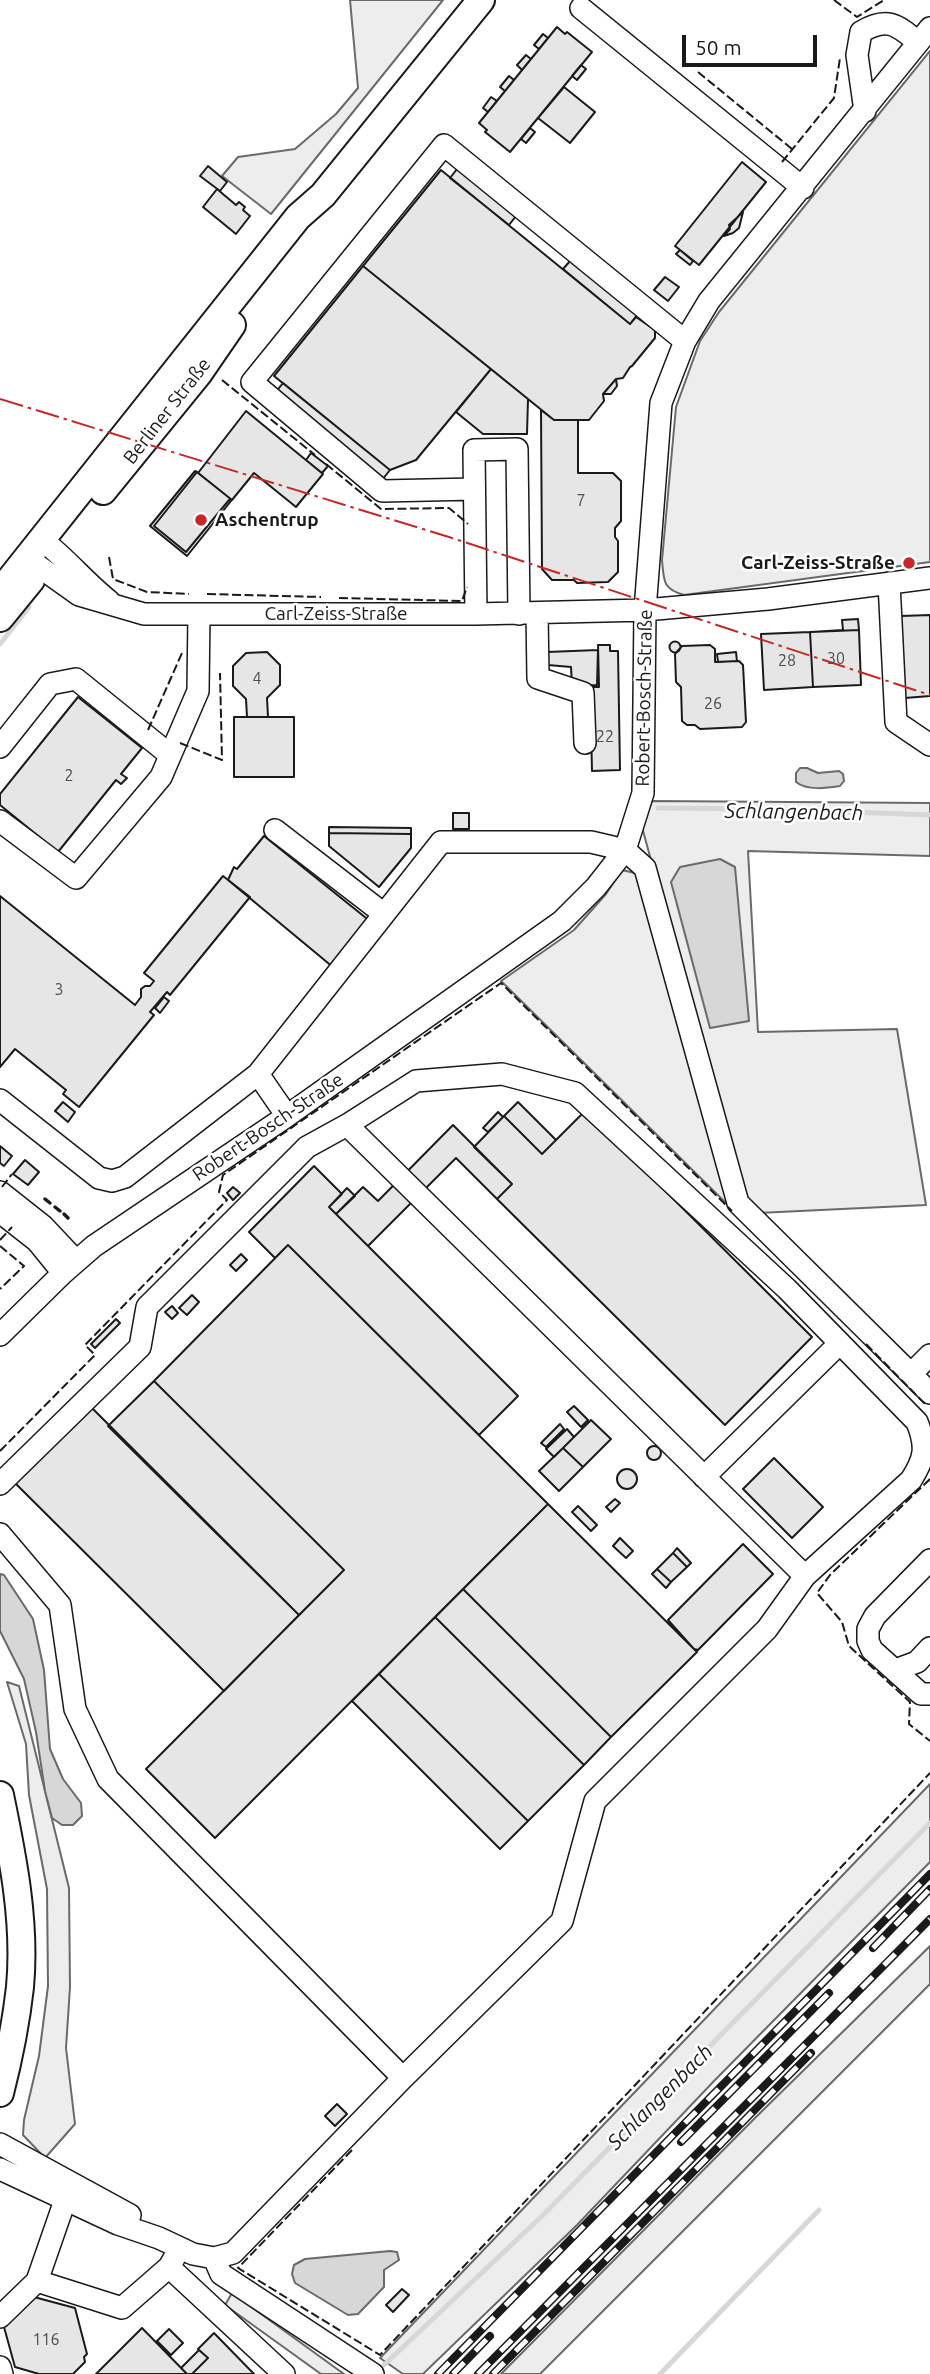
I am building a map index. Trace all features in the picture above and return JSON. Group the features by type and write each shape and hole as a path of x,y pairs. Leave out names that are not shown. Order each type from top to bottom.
{"main road":[{"name":"Berliner Straße","path":"0,618 41,554 298,217 323,195 481,0"},
{"name":"Berliner Straße","path":"0,592 41,554"},
{"path":"0,1795 10,1844 20,1920 20,1985 11,2049 0,2093"}],"street":[{"path":"581,8 803,188"},
{"name":"Robert-Bosch-Straße","path":"0,1335 69,1267 192,1178 287,1116 562,921 596,887 625,850 643,793 645,610 661,403 685,341 709,301 803,188 865,111 924,35 896,24 874,24 862,32 857,55 865,111"},
{"path":"474,489 382,491 252,382 444,145 685,341"},
{"path":"476,614 474,450 517,449 528,614 538,678 583,693 584,743"},
{"name":"Carl-Zeiss-Straße","path":"41,554 119,608 144,614 528,614 645,610 768,599 930,578"},
{"path":"889,583 896,722 930,745"},
{"path":"0,821 76,878 161,777 198,691 198,614"},
{"path":"0,747 50,684 76,679 170,755"},
{"path":"275,830 384,914"},
{"path":"0,1100 99,1178 112,1181 125,1177 258,1074 441,842 590,842 625,850 645,868 738,1203 930,1393"},
{"path":"258,1074 287,1116"},
{"path":"0,1484 141,1347 147,1307 307,1147 416,1081 502,1074 575,1093 788,1289 840,1343 923,1415 924,1449 921,1464 911,1480 805,1576 767,1629 595,1801 562,1921 403,2078 233,2253 214,2258 193,2254 159,2238 124,2211 0,2169"},
{"path":"347,1125 805,1576"},
{"path":"0,1192 43,1226 69,1267"},
{"path":"0,1212 69,1267"},
{"path":"704,1477 840,1343"},
{"path":"911,1374 930,1355"},
{"path":"0,1534 60,1605 75,1709 108,1779 403,2078"},
{"path":"930,1560 875,1616 868,1629 868,1641 872,1650 885,1664 921,1694 930,1694"},
{"path":"895,1670 917,1662 930,1648"},
{"path":"0,2144 68,2192"},
{"path":"0,2317 37,2281 68,2192"},
{"path":"37,2281 121,2308 169,2267 180,2248"},
{"path":"214,2258 221,2274 373,2374"},
{"path":"169,2267 284,2374"},
{"path":"0,2367 2,2374"}],"shaded area":[{"path":"350,0 443,0 271,214 222,176 238,157 295,149 336,114 358,88"},
{"path":"930,51 930,562 684,595 677,593 666,583 662,560 676,407 700,341 719,312"},
{"path":"800,768 818,773 839,771 843,774 844,781 835,787 806,787 796,782 796,773"},
{"path":"652,801 930,803 930,856 748,851 758,1032 897,1029 926,1205 758,1213 743,1199 642,827"},
{"path":"720,859 735,867 749,1021 710,1028 671,882 680,867"},
{"path":"622,870 639,874 732,1209 501,981 574,930 606,894"},
{"path":"0,1574 4,1575 33,1619 44,1670 50,1749 63,1779 81,1803 82,1816 73,1825 62,1825 52,1818 24,1679 0,1631"},
{"path":"7,1682 19,1686 69,1888 70,1987 66,2048 75,2124 45,2158 23,2135 39,2056 48,1986 47,1889 29,1795 26,1744"},
{"path":"930,1784 930,1862 715,2080 577,2225 423,2374 403,2374 380,2358"},
{"path":"930,1946 930,1984 540,2374 501,2374 755,2118"},
{"path":"397,2252 399,2260 384,2270 384,2287 358,2314 348,2315 295,2283 292,2274 294,2265 305,2259"},
{"path":"232,2293 344,2374 321,2374 225,2305"}],"building":[{"path":"557,27 592,52 510,152 485,132 487,130 479,123"},
{"path":"543,34 548,38 539,49 534,45"},
{"path":"526,55 531,59 522,70 517,65"},
{"path":"581,65 586,69 577,80 572,76"},
{"path":"509,76 514,80 505,91 500,87"},
{"path":"564,87 595,112 570,143 538,118"},
{"path":"491,97 497,101 488,112 483,108"},
{"path":"530,128 535,132 526,143 521,139"},
{"path":"742,162 766,182 699,265 675,246"},
{"path":"208,166 227,182 220,191 200,176"},
{"path":"457,169 516,216 509,225 450,178"},
{"path":"441,170 630,324 636,317 655,330 655,338 623,378 616,379 603,394 604,401 589,420 554,420 363,266"},
{"path":"217,189 236,205 239,202 250,216 236,234 203,207"},
{"path":"743,212 739,228 724,236 730,229 729,225"},
{"path":"680,250 693,261 690,265 676,254"},
{"path":"570,261 637,315 630,324 563,269"},
{"path":"363,266 491,369 416,460 390,470 274,376"},
{"path":"665,277 679,287 668,301 654,290"},
{"path":"491,369 528,399 527,434 483,434 456,412"},
{"path":"616,379 617,386 611,394 603,394"},
{"path":"283,383 390,470 382,480 275,393"},
{"path":"541,410 554,420 578,420 578,473 613,473 621,481 621,521 615,528 618,541 618,572 608,582 577,583 574,580 552,580 542,569"},
{"path":"246,411 323,474 296,507 254,473 232,500 198,473"},
{"path":"311,453 328,466 322,473 306,460"},
{"path":"195,471 197,472 154,526 186,552 229,500 231,501 187,556 150,526"},
{"path":"197,472 232,500 229,500 186,552 154,526"},
{"path":"930,615 930,696 905,698 901,616"},
{"path":"858,619 859,630 811,632 843,630 842,620"},
{"path":"859,630 861,685 813,687 810,632"},
{"path":"810,632 813,687 764,690 761,634"},
{"path":"675,641 681,647 675,653 669,647"},
{"path":"598,645 610,645 610,651 618,651 620,770 592,771 590,687 599,687"},
{"path":"710,645 715,649 715,662 739,661 743,665 746,722 742,727 700,729 682,721 681,687 676,682 675,654 682,646"},
{"path":"598,650 597,685 572,686 571,667 548,665 547,652"},
{"path":"267,652 280,665 280,685 267,698 268,717 247,717 246,699 233,686 233,666 246,653"},
{"path":"736,652 737,661 718,662 717,654"},
{"path":"78,697 142,748 121,774 127,778 121,784 116,780 58,852 0,805 0,794"},
{"path":"234,717 294,717 294,777 234,777"},
{"path":"453,813 469,813 469,829 453,829"},
{"path":"329,827 411,828 411,834 329,833"},
{"path":"329,833 411,834 411,848 379,887 329,846"},
{"path":"264,836 371,922 334,968 228,880 234,867 237,869"},
{"path":"223,876 250,897 170,995 167,992 150,1012 154,1015 79,1107 63,1094 66,1090 15,1049 0,1067 0,896 135,1005 141,997 141,989 150,986 154,981 144,973"},
{"path":"164,997 169,1001 160,1013 155,1008"},
{"path":"63,1102 75,1112 68,1122 55,1111"},
{"path":"518,1102 556,1140 542,1154 504,1116"},
{"path":"585,1111 812,1337 725,1425 497,1199 512,1184 474,1147 504,1116 542,1154"},
{"path":"498,1112 503,1117 488,1132 483,1128"},
{"path":"453,1125 512,1184 497,1199 456,1158 368,1246 336,1214 363,1187 378,1201"},
{"path":"0,1146 12,1156 4,1166 0,1163"},
{"path":"25,1160 39,1172 28,1185 13,1174"},
{"path":"314,1166 342,1194 329,1207 518,1396 479,1435 288,1245 275,1258 249,1232"},
{"path":"233,1187 240,1193 233,1200 227,1193"},
{"path":"347,1188 355,1196 336,1214 329,1207"},
{"path":"288,1245 548,1504 215,1838 146,1769 344,1570 154,1381"},
{"path":"241,1254 247,1260 236,1271 230,1265"},
{"path":"192,1295 199,1302 187,1315 179,1308"},
{"path":"172,1306 178,1313 172,1319 165,1312"},
{"path":"116,1319 120,1323 95,1348 91,1344"},
{"path":"154,1381 344,1570 299,1615 108,1426"},
{"path":"88,1404 299,1615 224,1691 12,1480"},
{"path":"574,1406 588,1420 581,1427 567,1412"},
{"path":"591,1420 611,1439 583,1467 563,1448"},
{"path":"560,1424 564,1429 546,1447 541,1443"},
{"path":"567,1429 574,1437 554,1457 546,1449"},
{"path":"654,1446 659,1448 659,1458 654,1460 649,1458 647,1453 649,1448"},
{"path":"563,1448 583,1467 559,1491 539,1471"},
{"path":"774,1458 823,1507 792,1538 743,1489"},
{"path":"623,1469 631,1469 637,1479 631,1489 623,1489 617,1483 617,1475"},
{"path":"615,1499 620,1503 611,1512 606,1507"},
{"path":"548,1504 697,1652 611,1737 463,1589"},
{"path":"578,1506 597,1525 591,1531 572,1512"},
{"path":"620,1538 633,1551 626,1558 613,1546"},
{"path":"743,1544 773,1574 698,1650 694,1649 668,1620"},
{"path":"677,1548 691,1563 687,1567 673,1553"},
{"path":"673,1553 687,1567 671,1582 657,1569"},
{"path":"657,1569 671,1582 666,1588 652,1574"},
{"path":"463,1589 611,1737 584,1765 435,1617"},
{"path":"435,1617 584,1765 528,1821 379,1674"},
{"path":"379,1674 528,1821 500,1849 352,1701"},
{"path":"337,2104 347,2114 335,2126 325,2116"},
{"path":"402,2289 409,2295 393,2312 386,2305"},
{"path":"34,2297 75,2308 87,2354 84,2357 85,2362 73,2374 39,2374 15,2367 4,2327"},
{"path":"142,2328 187,2374 96,2374"},
{"path":"169,2329 183,2343 171,2355 157,2341"},
{"path":"214,2333 254,2374 192,2374 208,2358 198,2349"},
{"path":"199,2350 208,2358 192,2374 187,2374 181,2368"}],"waterway":[{"path":"0,644 29,607"},
{"name":"Schlangenbach","path":"658,808 930,815"},
{"name":"Schlangenbach","path":"384,2365 542,2216 930,1823"},
{"path":"660,2374 819,2210"}],"railway":[{"path":"438,2374 930,1874"},
{"path":"873,1948 930,1889"},
{"path":"478,2374 930,1919"},
{"path":"681,2142 829,1993"},
{"path":"493,2374 811,2053"},
{"path":"453,2374 490,2336"}],"fence":[{"path":"834,0 857,17 884,0"},
{"path":"782,162 834,98 840,58"},
{"path":"698,72 792,149"},
{"path":"222,380 315,455"},
{"path":"326,464 381,509 449,508 468,524"},
{"path":"109,557 113,579 147,592 189,594"},
{"path":"339,598 462,601 467,587"},
{"path":"207,594 321,597"},
{"path":"148,730 182,653"},
{"path":"180,743 222,760 220,673"},
{"path":"0,1451 95,1355 85,1345 227,1200 219,1192 223,1175 501,983 732,1211"},
{"path":"2,1187 12,1174"},
{"path":"0,1240 12,1227"},
{"path":"0,1246 24,1266 0,1289"},
{"path":"866,1344 925,1404"},
{"path":"930,1479 830,1575 817,1593 842,1622 849,1646 910,1702 909,1724 930,1741"},
{"path":"352,2150 238,2268 380,2355 930,1773"}],"wall":[{"path":"45,1199 50,1203"},
{"path":"55,1207 60,1211"},
{"path":"64,1214 68,1218"}],"power":[{"path":"0,399 449,537 930,695"}],"place":[{"name":"Aschentrup","path":"201,520"},
{"name":"Carl-Zeiss-Straße","path":"909,563"}]}
